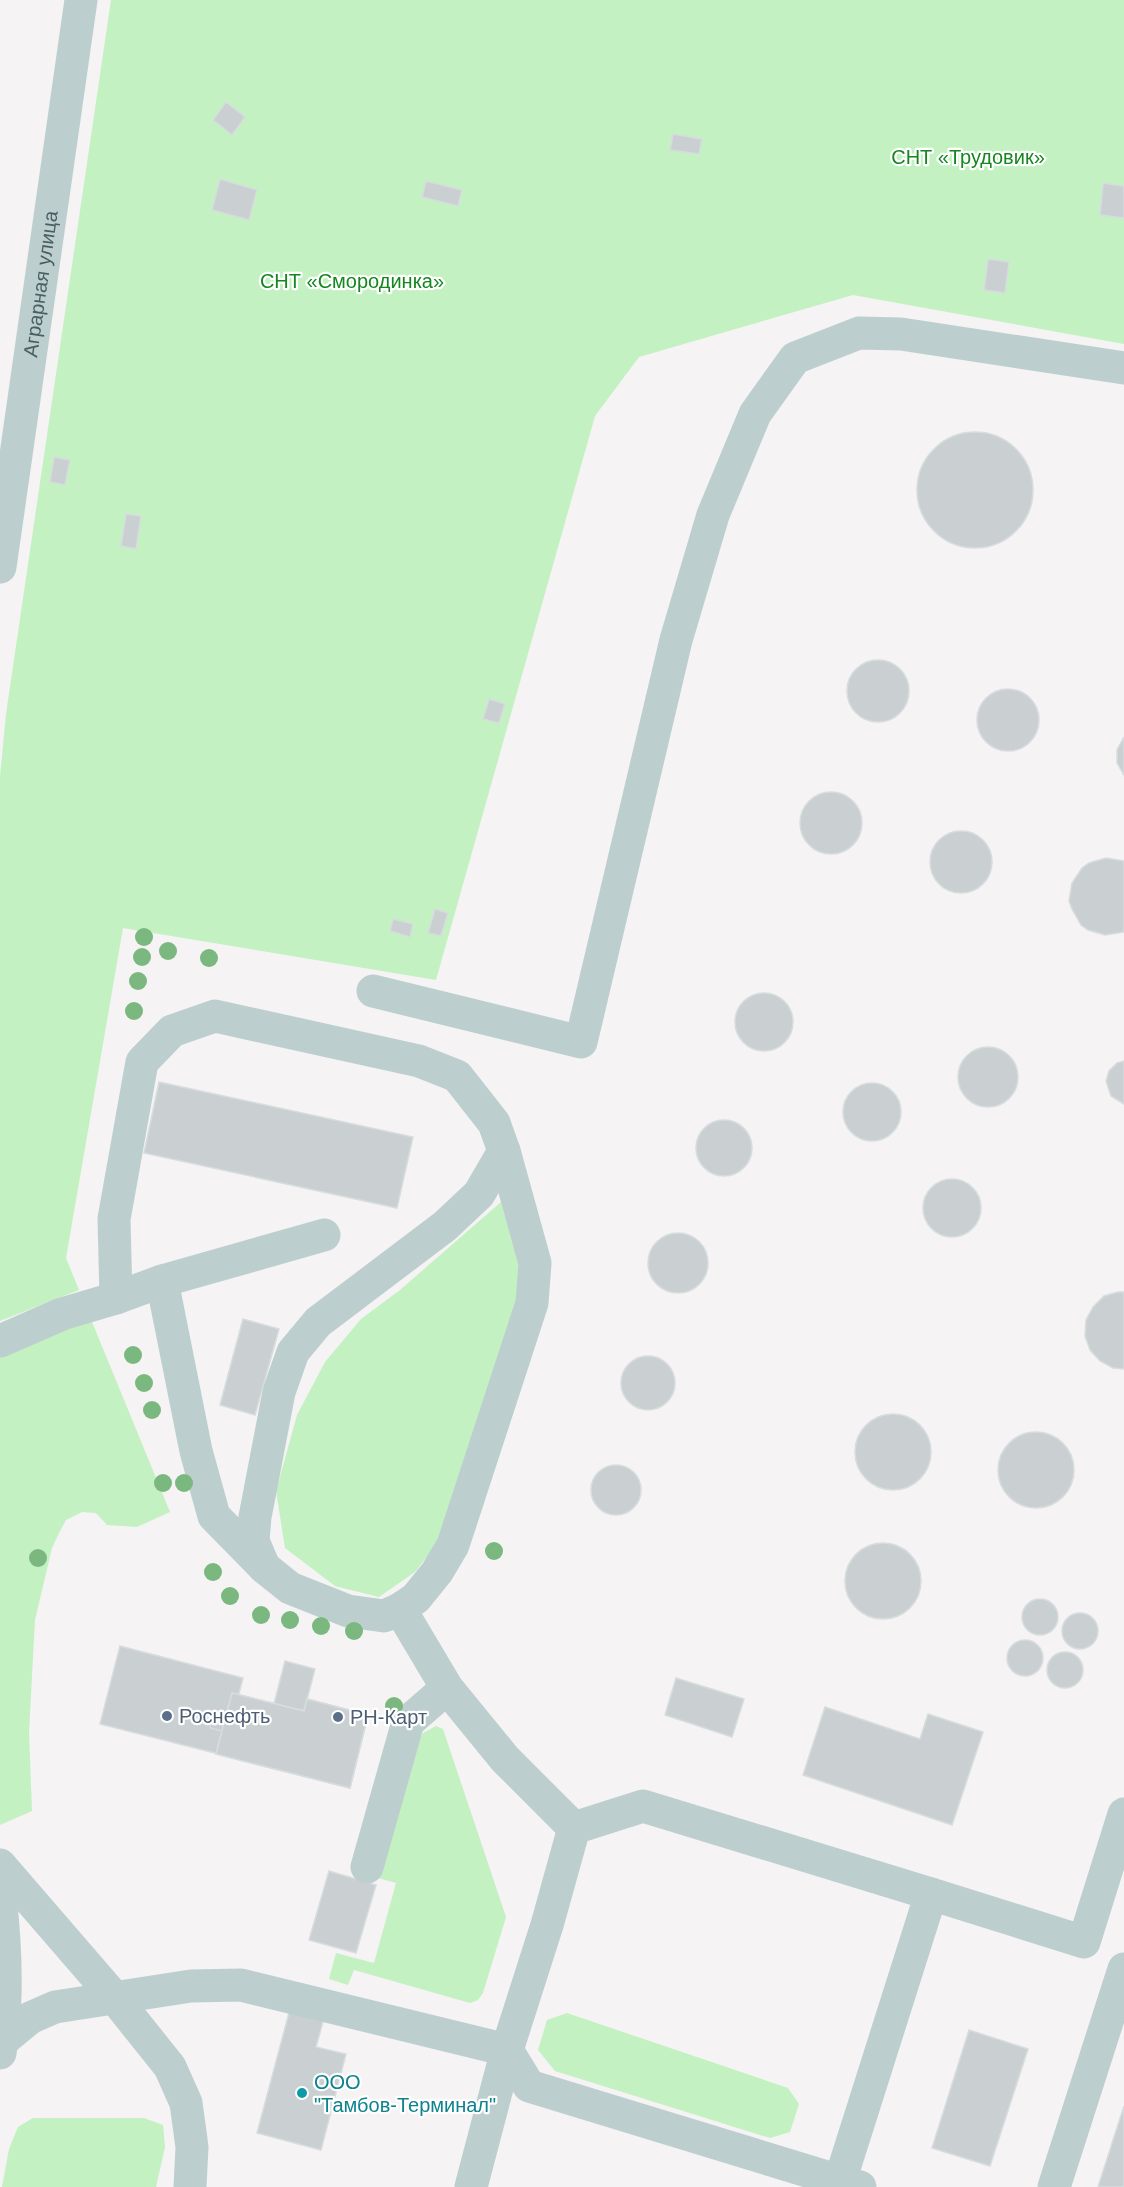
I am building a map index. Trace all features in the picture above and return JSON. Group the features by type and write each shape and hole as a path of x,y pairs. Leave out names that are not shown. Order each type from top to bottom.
{"street":[{"name":"Аграрная улица","path":"0,567 81,0"},
{"path":"373,991 581,1042 676,640 713,515 754,414 795,358 859,333 901,334 1124,368"},
{"path":"116,1298 114,1219 142,1062 172,1031 215,1016 419,1061 457,1076 494,1123 504,1151 535,1263 532,1304 453,1545 437,1572 416,1598 384,1616 348,1611 290,1588 264,1566 214,1516 196,1451 162,1281"},
{"path":"264,1566 253,1541 255,1517 279,1392 293,1352 318,1322 454,1218 479,1194 504,1151"},
{"path":"0,1341 62,1314 162,1281 324,1235"},
{"path":"400,1609 447,1688 505,1759 574,1828"},
{"path":"367,1867 408,1722 447,1688"},
{"path":"574,1828 643,1806 1124,1955"},
{"path":"1084,1942 1124,1814"},
{"path":"471,2187 507,2050 574,1828"},
{"path":"0,1865 114,1997 170,2067 186,2103 192,2147 190,2187"},
{"path":"1,2047 30,2018 55,2007 191,1986 241,1985 507,2050 529,2086 850,2184 931,1894"},
{"path":"0,1896 3,1919 5,2020 1,2047"},
{"path":"1054,2187 1124,1968"}],"green space":[{"name":"СНТ «Смородинка»","path":"111,0 1124,0 1124,344 853,295 639,357 595,416 436,980 123,928 66,1258 79,1290 0,1321 0,777 6,714"},
{"path":"501,1202 521,1271 515,1308 439,1541 415,1572 379,1597 335,1586 285,1548 276,1491 297,1415 325,1362 361,1319 400,1290"},
{"path":"90,1317 170,1512 137,1527 107,1525 96,1513 82,1512 66,1520 52,1548 35,1620 29,1732 32,1811 0,1825 0,1355"},
{"path":"436,1726 443,1729 506,1917 483,1993 478,2000 470,2003 354,1970 348,1985 329,1979 336,1953 374,1963 396,1883 378,1878 419,1740 423,1733"},
{"path":"567,2013 788,2088 799,2104 790,2132 770,2138 555,2071 538,2050 547,2020"},
{"path":"33,2118 144,2118 163,2125 165,2147 156,2187 2,2187 9,2149 18,2127"}],"building":[{"path":"226,102 245,117 232,135 213,120"},
{"path":"673,134 702,139 699,154 670,150"},
{"path":"220,179 257,190 249,220 212,210"},
{"path":"426,181 462,190 458,206 422,197"},
{"path":"1103,183 1124,186 1124,218 1100,215"},
{"path":"988,259 1009,262 1005,293 984,290"},
{"path":"975,432 997,436 1016,449 1029,468 1033,490 1029,512 1016,531 997,544 975,548 953,544 934,531 921,512 917,490 921,468 934,449 953,436"},
{"path":"54,457 70,460 65,485 50,482"},
{"path":"126,514 141,516 136,549 121,546"},
{"path":"878,660 890,662 900,669 907,679 909,691 907,703 900,713 890,720 878,722 866,720 856,713 849,703 847,691 849,679 856,669 866,662"},
{"path":"1008,689 1020,691 1030,698 1037,708 1039,720 1037,732 1030,742 1020,749 1008,751 996,749 986,742 979,732 977,720 979,708 986,698 996,691"},
{"path":"489,699 505,704 499,723 483,719"},
{"path":"1124,737 1124,775 1117,763 1117,750"},
{"path":"831,792 843,794 853,801 860,811 862,823 860,835 853,845 843,852 831,854 819,852 809,845 802,835 800,823 802,811 809,801 819,794"},
{"path":"955,831 967,831 983,840 990,850 992,862 990,874 983,884 967,893 955,893 944,888 935,879 930,868 930,856 935,845 944,836"},
{"path":"1106,858 1124,861 1124,932 1105,935 1088,930 1081,925 1069,901 1072,883 1082,868 1089,863"},
{"path":"435,909 448,913 441,936 428,933"},
{"path":"393,919 413,924 410,937 390,931"},
{"path":"764,993 775,995 788,1006 793,1022 791,1033 780,1046 764,1051 753,1049 740,1038 735,1022 737,1011 748,998"},
{"path":"982,1047 994,1047 1010,1055 1016,1065 1018,1077 1016,1089 1010,1099 994,1107 982,1107 966,1099 958,1083 958,1071 966,1055"},
{"path":"1124,1061 1124,1104 1111,1096 1106,1081 1109,1071 1117,1063"},
{"path":"159,1082 413,1137 397,1208 144,1153"},
{"path":"872,1083 883,1085 893,1091 899,1101 901,1112 899,1123 893,1133 883,1139 872,1141 861,1139 851,1133 845,1123 843,1112 845,1101 851,1091 861,1085"},
{"path":"718,1120 730,1120 740,1124 748,1132 752,1148 748,1164 740,1172 730,1176 718,1176 708,1172 700,1164 696,1154 696,1142 700,1132 708,1124"},
{"path":"952,1179 963,1181 973,1187 979,1197 981,1208 979,1219 973,1229 963,1235 952,1237 941,1235 931,1229 925,1219 923,1208 925,1197 931,1187 941,1181"},
{"path":"672,1233 684,1233 695,1238 703,1246 708,1263 706,1275 695,1288 684,1293 672,1293 661,1288 653,1280 648,1269 648,1257 653,1246 661,1238"},
{"path":"1124,1292 1124,1369 1113,1368 1100,1361 1090,1350 1085,1336 1086,1320 1093,1307 1104,1296"},
{"path":"243,1319 279,1329 255,1415 220,1405"},
{"path":"643,1356 653,1356 663,1360 671,1368 675,1383 671,1398 663,1406 653,1410 643,1410 633,1406 625,1398 621,1388 621,1378 625,1368 633,1360"},
{"path":"901,1414 914,1420 925,1431 931,1444 929,1467 914,1484 901,1490 885,1490 872,1484 857,1467 855,1444 861,1431 878,1416"},
{"path":"1029,1432 1043,1432 1057,1438 1068,1449 1074,1463 1071,1485 1063,1497 1043,1508 1029,1508 1015,1502 1004,1491 998,1477 998,1463 1004,1449 1015,1438"},
{"path":"616,1465 634,1472 641,1490 634,1508 616,1515 598,1508 591,1490 598,1472"},
{"path":"876,1543 890,1543 904,1549 915,1560 921,1574 918,1596 910,1608 890,1619 876,1619 862,1613 851,1602 845,1588 845,1574 851,1560 862,1549"},
{"path":"1040,1599 1053,1604 1058,1617 1053,1630 1040,1635 1027,1630 1022,1617 1027,1604"},
{"path":"1080,1613 1093,1618 1098,1631 1093,1644 1080,1649 1067,1644 1062,1631 1067,1618"},
{"path":"1025,1640 1038,1645 1043,1658 1038,1671 1025,1676 1012,1671 1007,1658 1012,1645"},
{"path":"120,1646 243,1678 223,1755 100,1724"},
{"path":"1065,1652 1078,1657 1083,1670 1078,1683 1065,1688 1052,1683 1047,1670 1052,1657"},
{"path":"285,1661 315,1669 304,1711 274,1704"},
{"path":"676,1678 744,1699 732,1737 665,1715"},
{"path":"232,1693 304,1711 307,1699 368,1715 350,1788 216,1754 222,1731 210,1728 214,1711 227,1714"},
{"path":"232,1693 304,1711 307,1699 368,1715 350,1788 216,1754"},
{"path":"825,1707 920,1739 928,1714 983,1732 952,1825 803,1775"},
{"path":"329,1871 376,1885 356,1953 309,1940"},
{"name":"ООО \"Тамбов-Терминал\"","path":"290,2009 324,2018 316,2047 346,2054 321,2150 257,2133"},
{"path":"969,2030 1028,2049 990,2166 932,2148"},
{"path":"1124,2106 1124,2187 1098,2187"}],"place":[{"name":"Роснефть","path":"167,1716"},
{"name":"РН-Карт","path":"338,1717"},
{"name":"ООО \"Тамбов-Терминал\"","path":"302,2093"}],"park label":[{"name":"СНТ «Трудовик»","path":"968,157"}]}
